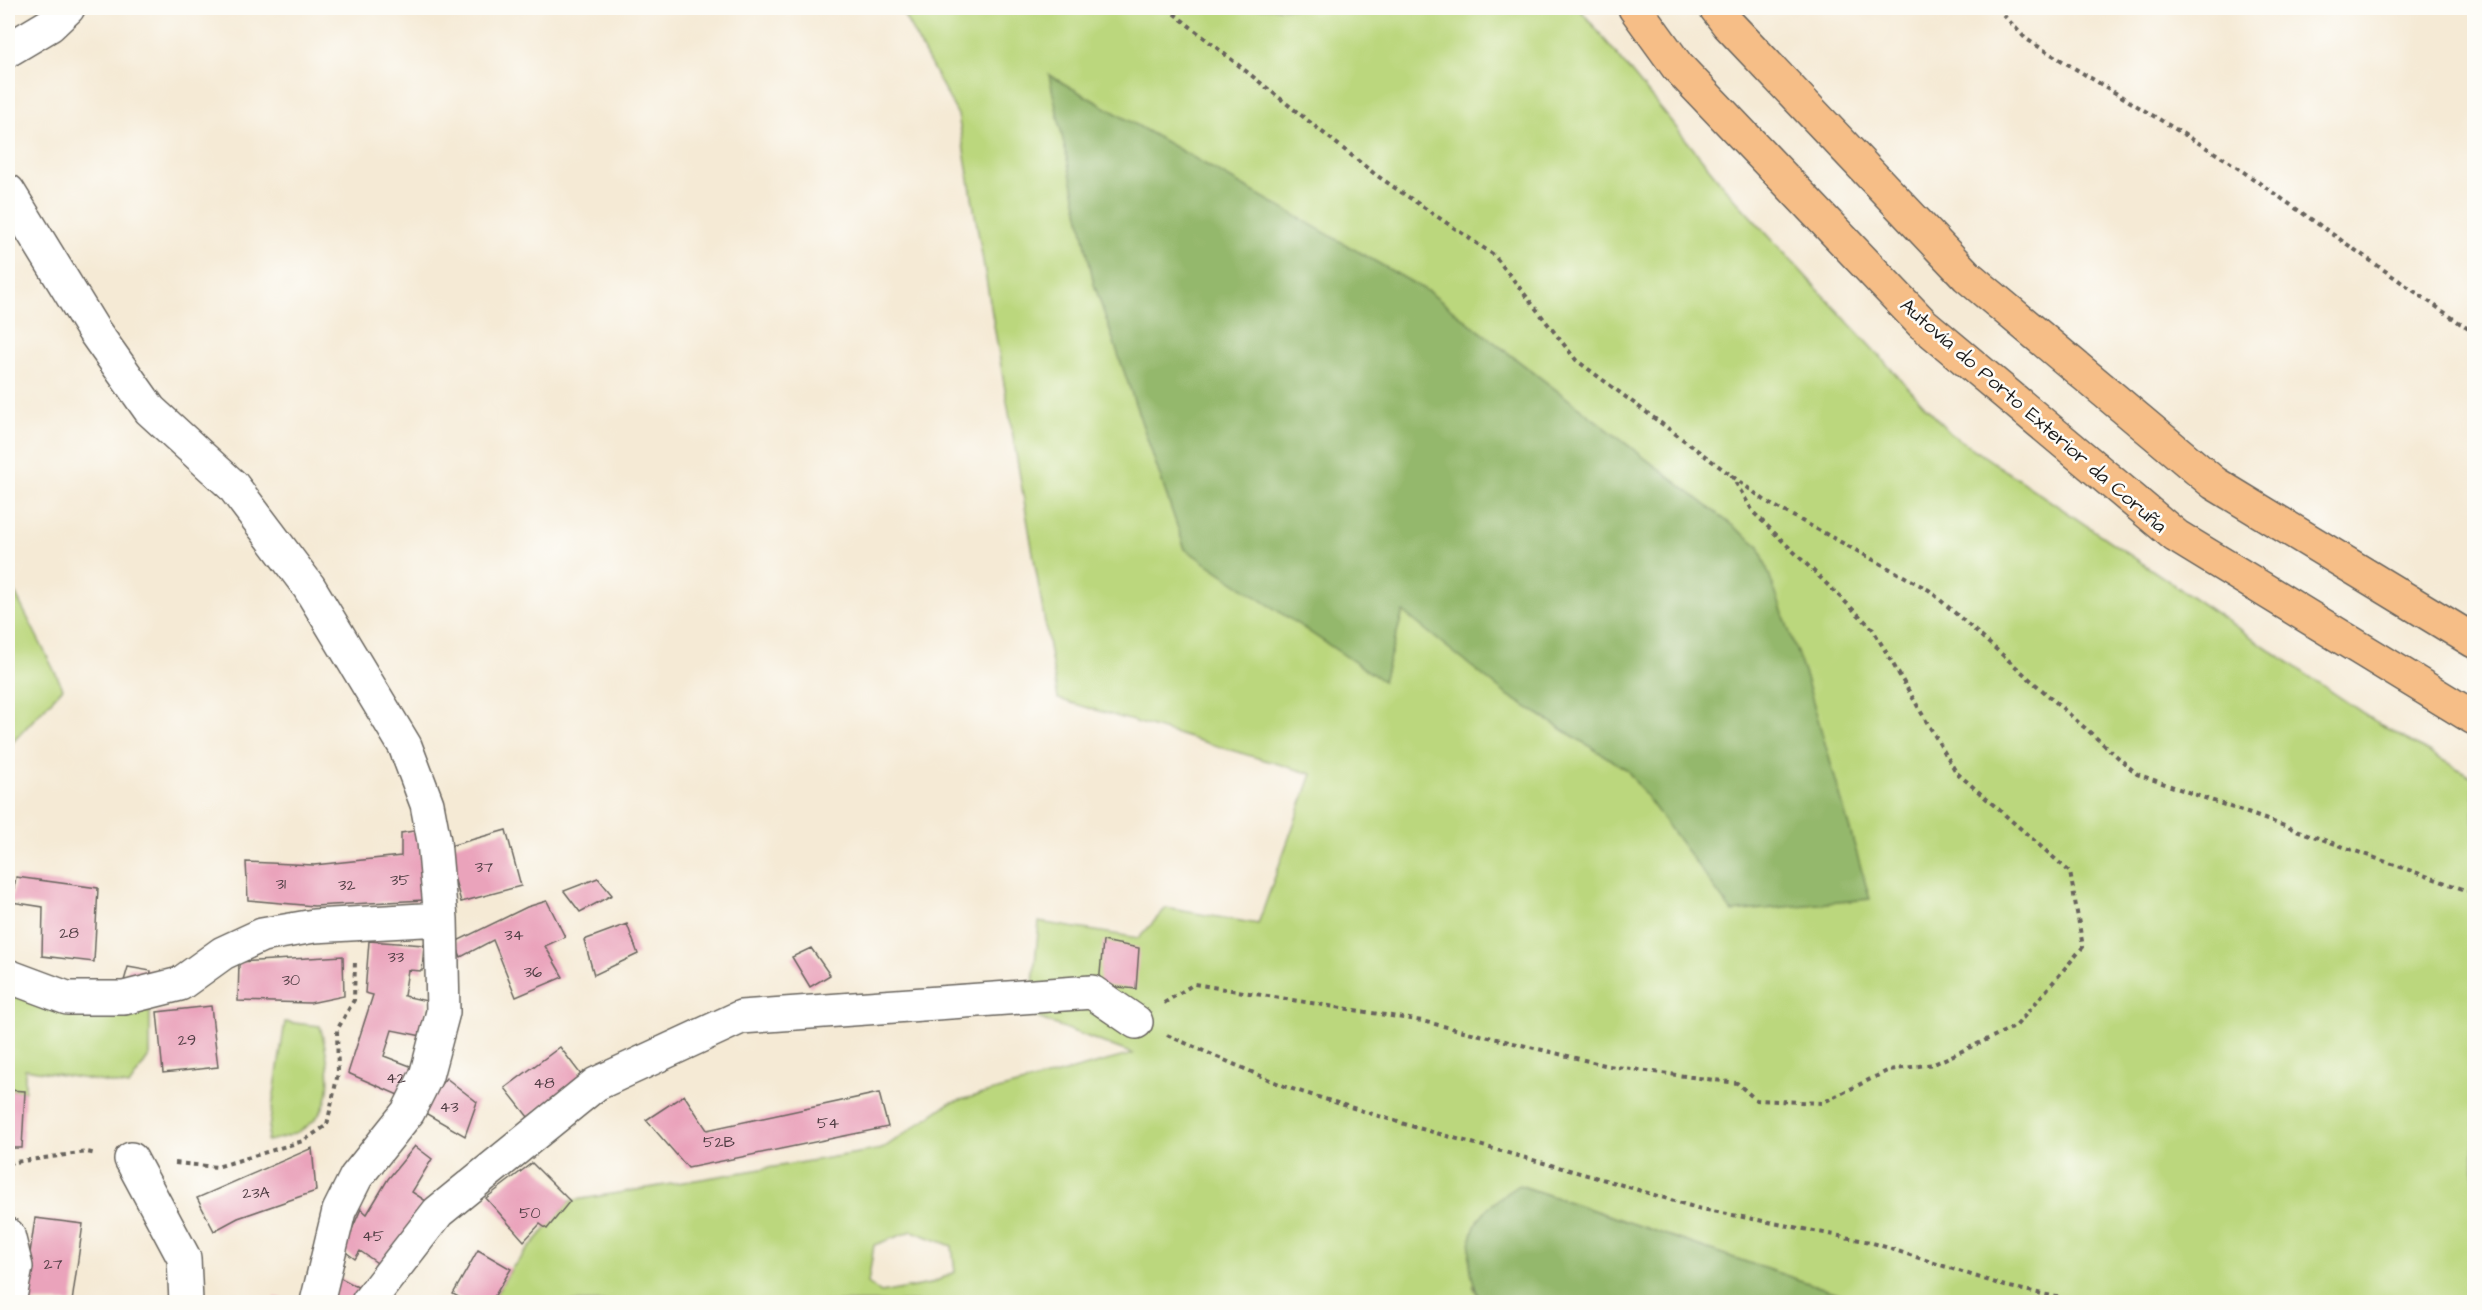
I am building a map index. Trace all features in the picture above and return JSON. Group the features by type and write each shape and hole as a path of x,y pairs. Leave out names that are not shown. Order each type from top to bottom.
{"highway":[{"name":"Autovía do Porto Exterior da Coruña","path":"1635,8 1677,66 1922,323 2176,536 2475,718"},
{"path":"1716,8 1728,24 1967,276 2214,483 2475,641"}],"street":[{"path":"8,50 50,25 68,8"},
{"path":"8,191 94,331 150,410 233,486 309,587 405,746 427,804 434,841 441,919 443,1012 426,1076 408,1112 356,1177 339,1211 317,1302"},
{"path":"8,976 67,998 124,998 180,984 223,953 262,935 314,926 441,919"},
{"path":"368,1302 438,1212 596,1084 741,1017 1092,992 1136,1022"},
{"path":"131,1159 184,1258 186,1302"},
{"path":"8,1235 16,1268 9,1302"}],"path":[{"path":"1167,8 1376,175 1494,255 1576,360 1767,502 1929,590 2137,774 2475,893"},
{"path":"1997,8 2026,39 2225,159 2475,333"},
{"path":"1136,1022 1194,984 1422,1021 1609,1066 1737,1083 1756,1100 1822,1103 1889,1070 1934,1064 2016,1026 2083,947 2070,872 1956,772 1872,628 1754,513 1731,476"},
{"path":"8,1163 87,1152 131,1159 217,1167 303,1142 327,1125 338,1073 337,1030 354,1000 356,924"},
{"path":"1136,1022 1286,1087 1410,1126 1697,1208 1870,1242 2005,1286 2080,1302"}],"green space":[{"path":"900,8 1579,8 1731,195 1950,433 2381,725 2474,778 2474,1302 1864,1302 1519,1185 1473,1286 1481,1302 491,1302 511,1269 570,1201 882,1149 949,1103 1133,1054 1030,1015 1039,922 1139,938 1166,908 1258,924 1312,774 1058,699 958,115","holes":["912,1231 952,1246 955,1272 930,1284 881,1293 868,1283 874,1245"]},
{"path":"1049,75 1429,292 1759,546 1807,681 1870,899 1732,912 1626,769 1507,695 1403,612 1383,681 1185,549 1094,284"},
{"path":"8,579 63,688 8,747"},
{"path":"8,991 97,1011 133,1011 150,1008 150,1055 129,1086 25,1069 25,1091 8,1090"},
{"path":"285,1022 320,1026 329,1085 326,1101 319,1115 307,1127 290,1135 267,1141"},
{"path":"1519,1185 1864,1302 1481,1302 1471,1268 1470,1243 1473,1231 1486,1210"}],"building":[{"path":"420,830 424,900 314,906 248,900 246,862 314,865 401,856 401,833"},
{"path":"506,830 521,886 461,902 446,847"},
{"path":"16,877 98,888 94,962 42,956 43,907 11,902"},
{"path":"598,878 612,895 580,912 564,891"},
{"path":"547,901 565,937 545,946 563,977 516,997 493,940 461,957 455,942 527,907"},
{"path":"627,924 638,954 594,975 584,940"},
{"path":"369,941 424,945 422,971 408,970 404,996 427,1001 422,1036 392,1030 384,1056 418,1069 405,1098 348,1073 373,995 365,993"},
{"path":"1103,941 1139,948 1136,989 1099,985"},
{"path":"811,948 830,975 810,987 792,957"},
{"path":"343,956 344,996 310,1003 238,1001 239,962"},
{"path":"128,967 151,971 149,985 124,981"},
{"path":"211,1006 218,1067 163,1073 157,1012"},
{"path":"560,1047 582,1076 528,1117 505,1088"},
{"path":"446,1078 477,1102 465,1136 420,1110"},
{"path":"8,1090 25,1091 22,1148 8,1148"},
{"path":"879,1093 888,1127 688,1168 646,1120 684,1095 707,1130"},
{"path":"415,1146 432,1159 412,1192 429,1203 383,1267 360,1251 355,1259 343,1250 361,1209 367,1214 388,1179"},
{"path":"312,1148 316,1191 238,1218 214,1231 197,1198"},
{"path":"532,1163 570,1201 547,1229 540,1224 524,1241 486,1198"},
{"path":"35,1218 83,1224 72,1302 23,1302"},
{"path":"478,1250 511,1269 491,1302 467,1302 453,1294"},
{"path":"339,1277 367,1292 359,1302 331,1302"},
{"path":"275,1297 296,1302 274,1302"}]}
